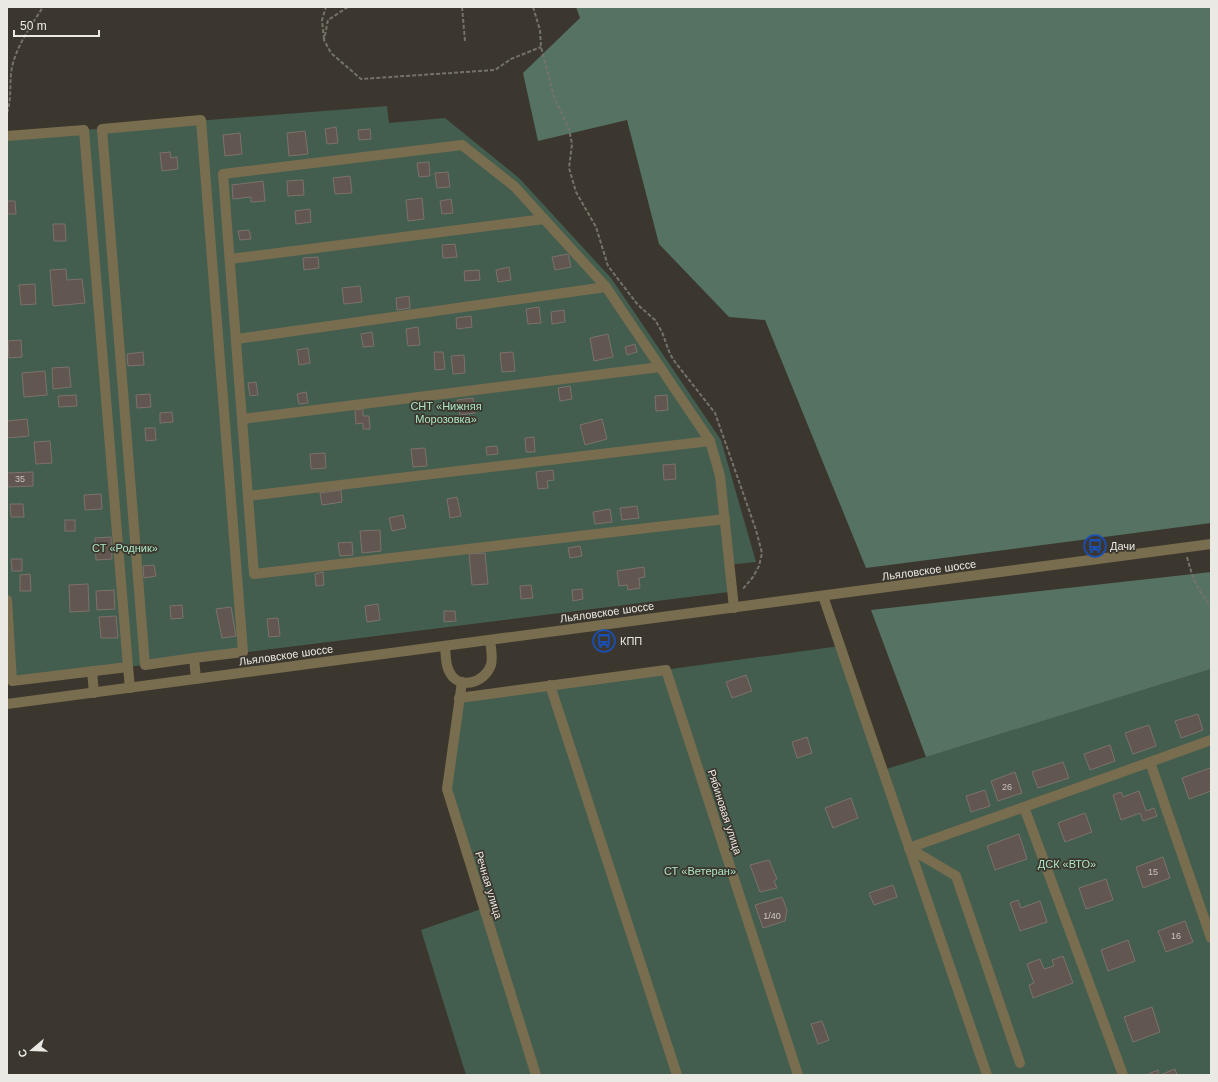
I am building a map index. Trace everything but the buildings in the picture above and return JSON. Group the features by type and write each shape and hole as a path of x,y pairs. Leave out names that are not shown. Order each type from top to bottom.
{"street":[{"path":"7,136 84,130 102,128 201,120 243,652 145,665 102,128"},
{"path":"84,130 130,688"},
{"path":"724,519 254,574 237,339 223,174 462,145 514,186 606,287 710,441 720,476 734,608"},
{"path":"230,259 544,219"},
{"path":"237,339 606,287"},
{"path":"242,419 660,367"},
{"path":"248,496 710,441"},
{"name":"Льяловское шоссе","path":"7,704 1211,544"},
{"path":"823,596 987,1075"},
{"path":"7,600 9,682 128,667"},
{"path":"445,646 448,670 453,677 462,682 472,683 479,680 488,671 492,657 490,640"},
{"path":"194,658 196,679"},
{"name":"Рябиновая улица","path":"550,686 666,670 798,1075"},
{"path":"92,671 94,693"},
{"name":"Речная улица","path":"462,682 447,789 536,1075"},
{"path":"459,698 550,686 677,1075"},
{"path":"909,848 1211,740"},
{"path":"1150,762 1211,938"},
{"path":"1024,807 1123,1075"},
{"path":"909,848 956,876 1020,1063"}],"path":[{"path":"7,114 11,97 11,71 15,56 43,7"},
{"path":"326,7 321,25 324,40 331,53 361,79 495,70 511,58 541,47"},
{"path":"324,40 328,20 348,7"},
{"path":"462,7 465,41"},
{"path":"533,7 540,30 541,47 554,97 569,129 572,144 569,168 576,192 596,227 608,266 638,305 655,320 662,332 674,362 715,413 756,530 762,553 759,566 753,577 742,590 734,608"},
{"path":"1185,548 1195,583 1201,594 1211,606"}],"green space":[{"path":"576,7 1211,7 1211,523 866,568 765,320 729,317 659,244 627,120 538,141 523,73 580,18"},
{"name":"СНТ «Нижняя Морозовка»","path":"387,106 389,123 445,118 519,178 611,278 721,440 756,562 726,565 729,592 7,682 7,136"},
{"path":"1211,572 1211,669 926,757 871,610"},
{"name":"СТ «Ветеран»","path":"840,646 883,770 1211,669 1211,1075 466,1075 421,930 484,908 447,789 459,698"}],"place":[{"name":"Дачи","path":"1095,546"},
{"name":"КПП","path":"604,641"}],"park label":[{"name":"СТ «Родник»","path":"125,548"},
{"name":"ДСК «ВТО»","path":"1067,864"}]}
